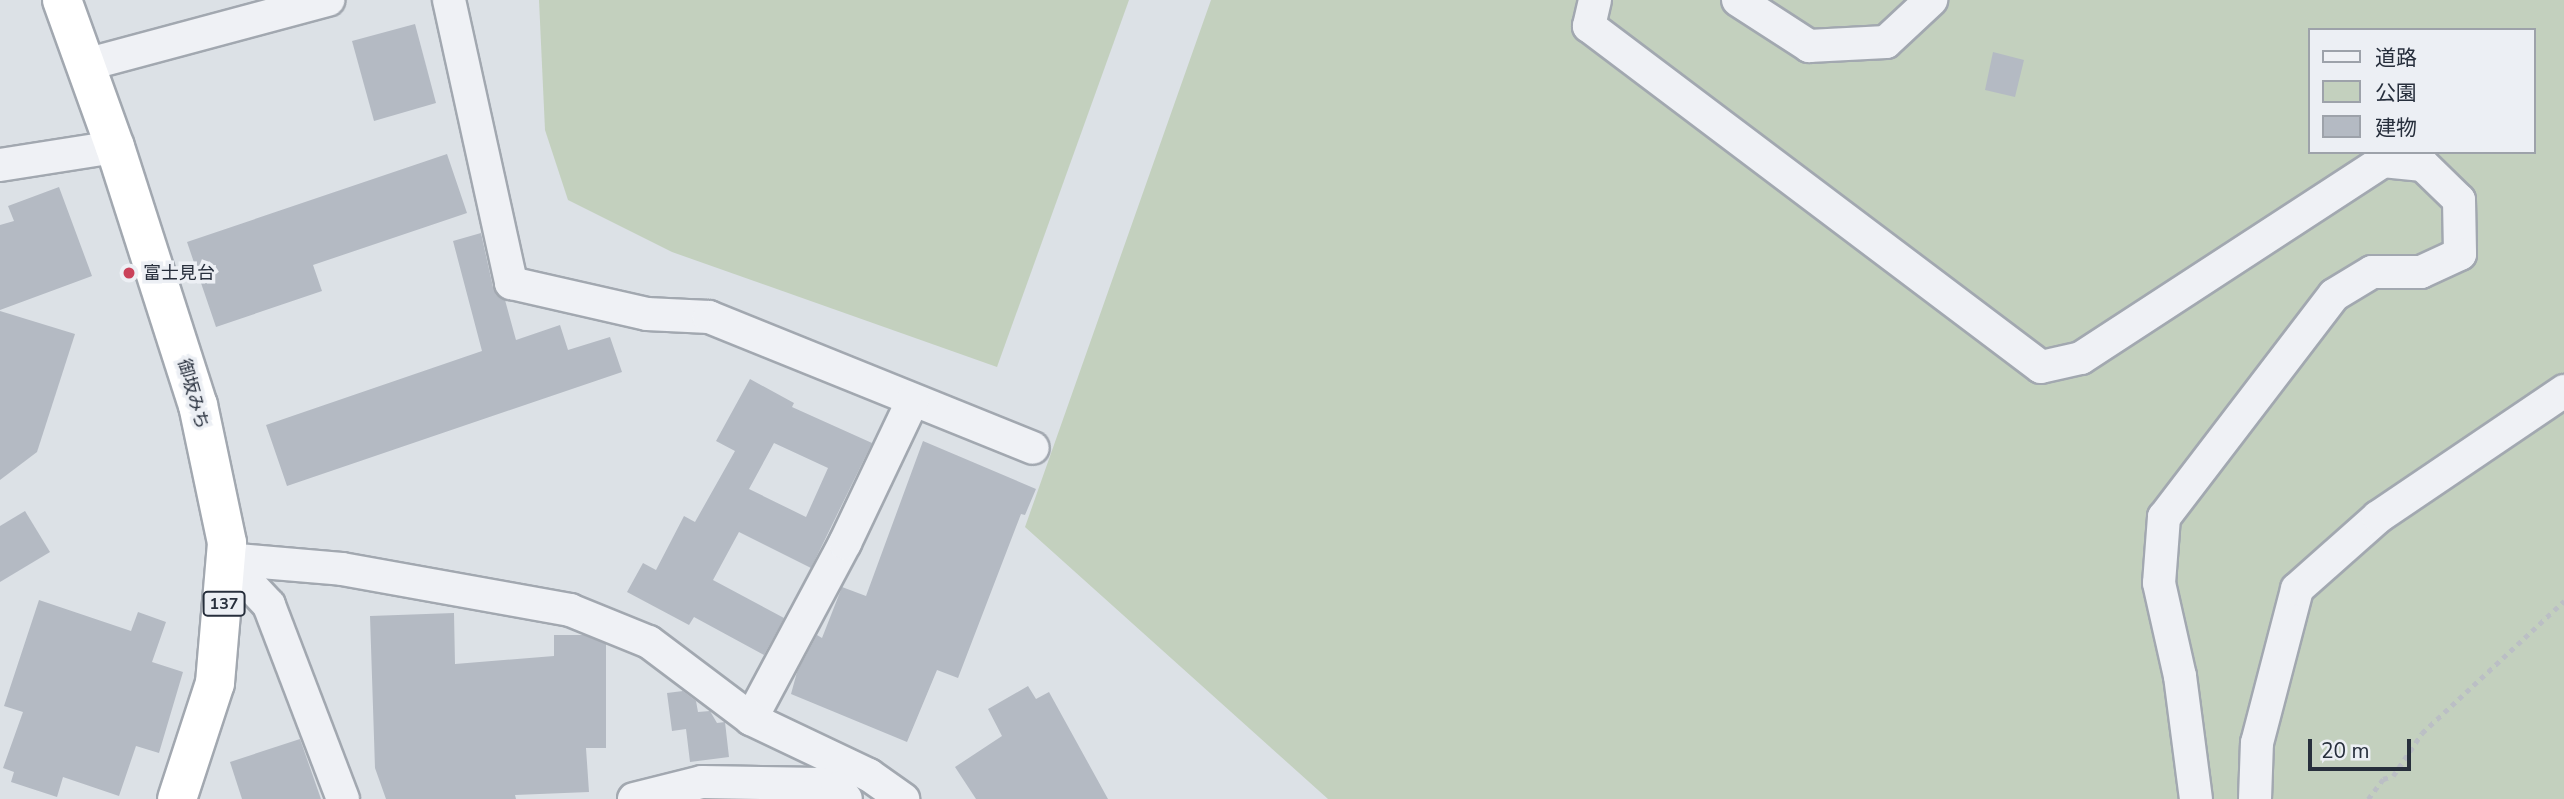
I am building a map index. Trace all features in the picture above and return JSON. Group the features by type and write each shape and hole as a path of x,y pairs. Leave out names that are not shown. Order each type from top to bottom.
{"highway":[{"name":"御坂みち","path":"62,0 115,147 198,405 227,543 215,683 177,799"}],"street":[{"path":"85,65 328,0"},
{"path":"449,0 511,283 647,314 709,317 1034,448"},
{"path":"1595,0 1589,26 2041,367 2081,358 2383,161 2423,165 2459,200 2460,254 2420,272 2372,272 2334,295 2164,517 2159,583 2180,676 2196,799"},
{"path":"1738,0 1809,46 1886,42 1931,0"},
{"path":"0,165 115,147"},
{"path":"2255,799 2257,743 2297,590 2378,517 2564,391"},
{"path":"751,719 845,543 913,400"},
{"path":"226,559 342,569 570,610 649,642 751,719 869,775 903,799"},
{"path":"226,559 269,605 343,799"},
{"path":"634,799 702,782 820,785 836,788 846,799"}],"path":[{"path":"2368,799 2383,779 2393,776 2421,733 2564,601"}],"green space":[{"path":"539,0 1129,0 997,367 672,252 568,200 545,130"},
{"path":"1211,0 2564,0 2564,799 1328,799 1025,527"}],"building":[{"path":"415,24 436,103 374,121 352,41"},
{"path":"1993,52 2024,60 2015,97 1985,90"},
{"path":"447,154 467,213 313,265 322,291 216,327 187,242"},
{"path":"59,187 92,276 0,310 0,225 14,221 8,206"},
{"path":"481,233 493,287 505,300 516,340 560,325 568,350 610,337 622,372 287,486 266,425 482,351 453,241"},
{"path":"0,311 75,334 37,452 0,480"},
{"path":"750,379 794,403 792,407 872,443 811,568 739,532 713,580 784,618 764,655 694,617 689,625 627,592 643,563 656,570 684,516 695,522 735,451 716,441","holes":["774,443 828,468 806,517 749,489"]},
{"path":"923,441 1036,489 1025,515 1021,514 958,678 937,670 907,742 791,694 797,672 817,635 822,638 842,587 866,596"},
{"path":"25,511 50,552 0,582 0,526"},
{"path":"39,600 131,631 138,612 166,622 152,662 183,672 159,753 136,746 119,796 63,777 57,797 11,782 14,772 3,768 23,712 4,706"},
{"path":"454,613 455,664 554,656 554,635 584,635 606,644 606,748 586,748 589,792 515,795 516,799 386,799 375,768 370,616"},
{"path":"1028,686 1036,699 1049,692 1108,799 976,799 955,767 1002,736 988,709"},
{"path":"683,691 696,701 698,712 710,711 717,723 725,722 729,757 690,762 686,729 672,731 667,693"},
{"path":"300,739 321,799 242,799 230,762"}],"place":[{"name":"富士見台","path":"129,273"}]}
